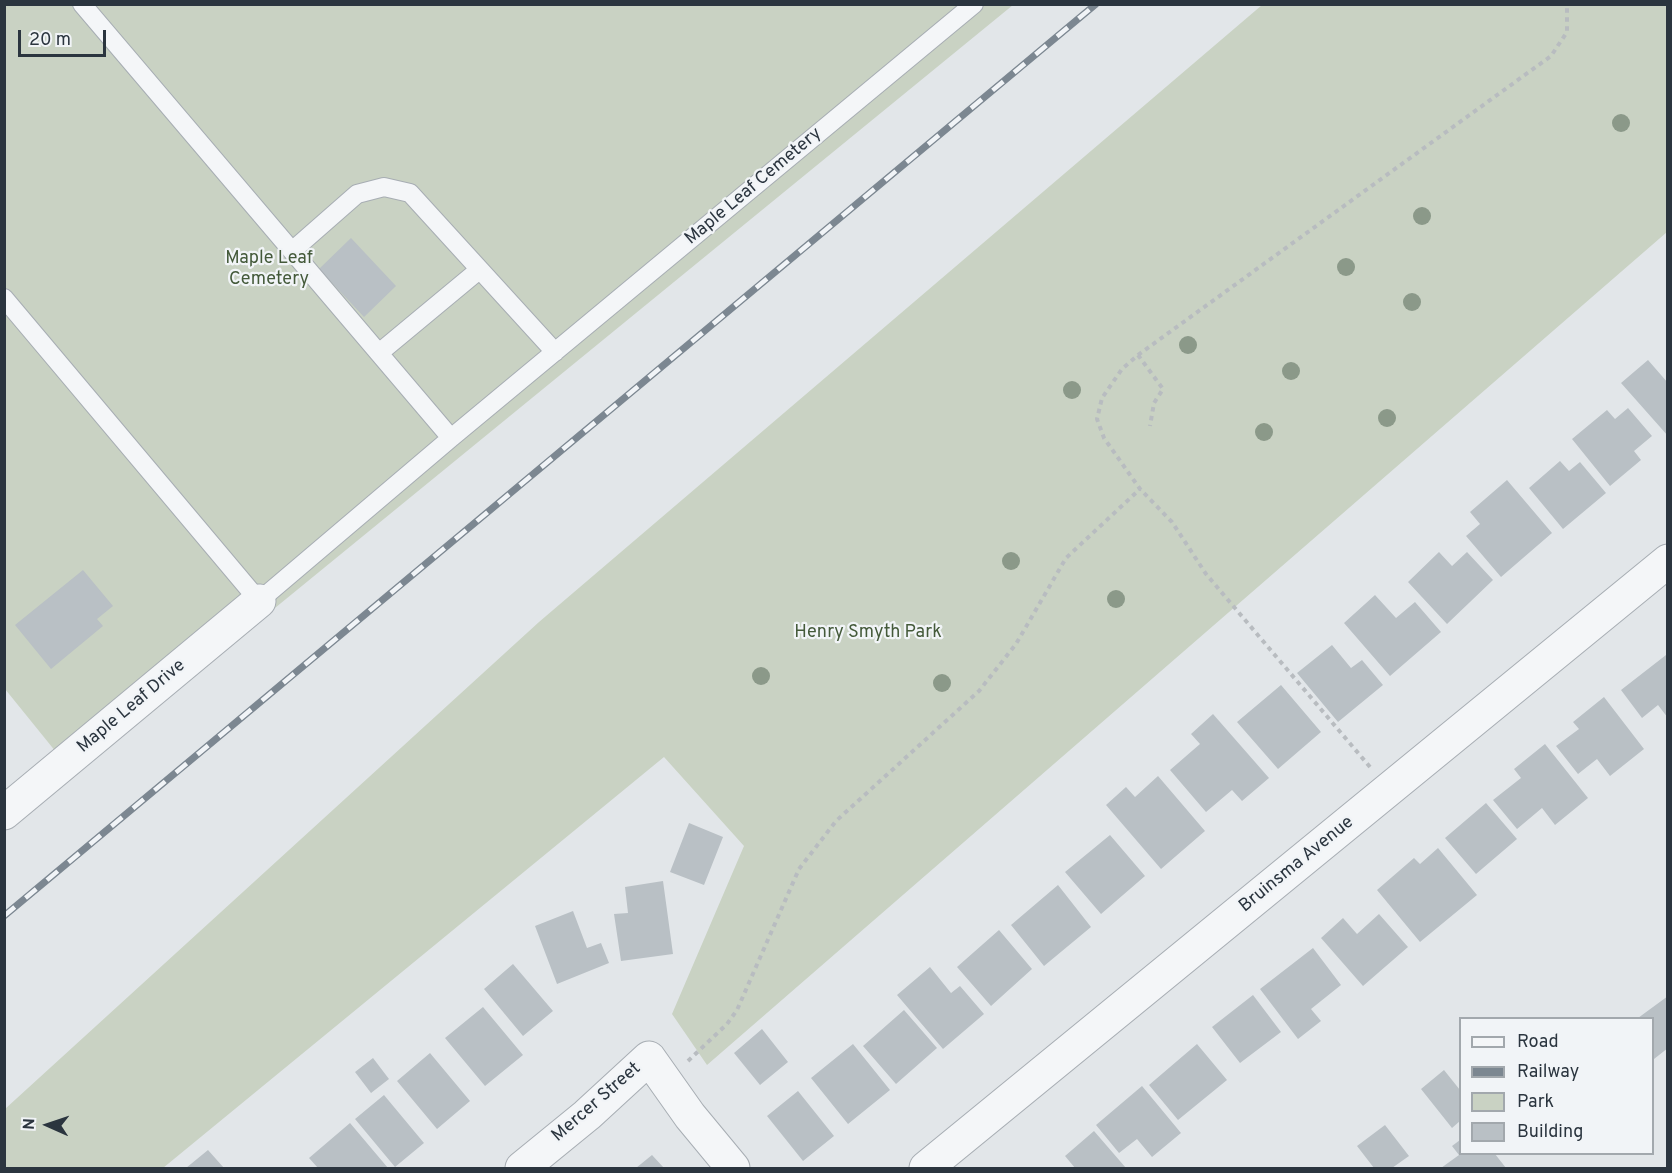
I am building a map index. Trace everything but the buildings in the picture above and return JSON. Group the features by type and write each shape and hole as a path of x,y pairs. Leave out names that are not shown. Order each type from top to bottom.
{"street":[{"name":"Bruinsma Avenue","path":"926,1168 1668,561"},
{"name":"Maple Leaf Drive","path":"4,813 259,601"},
{"name":"Mercer Street","path":"522,1168 586,1115 649,1058 690,1116 733,1168"}],"lane":[{"path":"82,4 451,438"},
{"name":"Maple Leaf Cemetery","path":"259,601 451,438 974,4"},
{"path":"292,251 357,194 384,188 410,193 555,352"},
{"path":"379,354 479,270"},
{"path":"4,298 259,601"}],"path":[{"path":"1389,789 1206,574 1172,522 1140,489 1104,438 1097,418 1102,398 1122,369 1138,355 1551,56 1567,32 1567,4"},
{"path":"1138,355 1163,389 1154,403 1150,426"},
{"path":"667,1083 701,1047 727,1024 737,1010 799,869 836,821 980,691 1017,644 1066,558 1140,489"}],"green space":[{"name":"Maple Leaf Cemetery","path":"4,5 1013,5 73,773 5,689"},
{"name":"Henry Smyth Park","path":"1262,5 1667,5 1667,232 707,1065 672,1014 744,846 664,757 163,1168 5,1168 5,1109 539,622"}],"railway":[{"path":"4,916 1096,4"}]}
